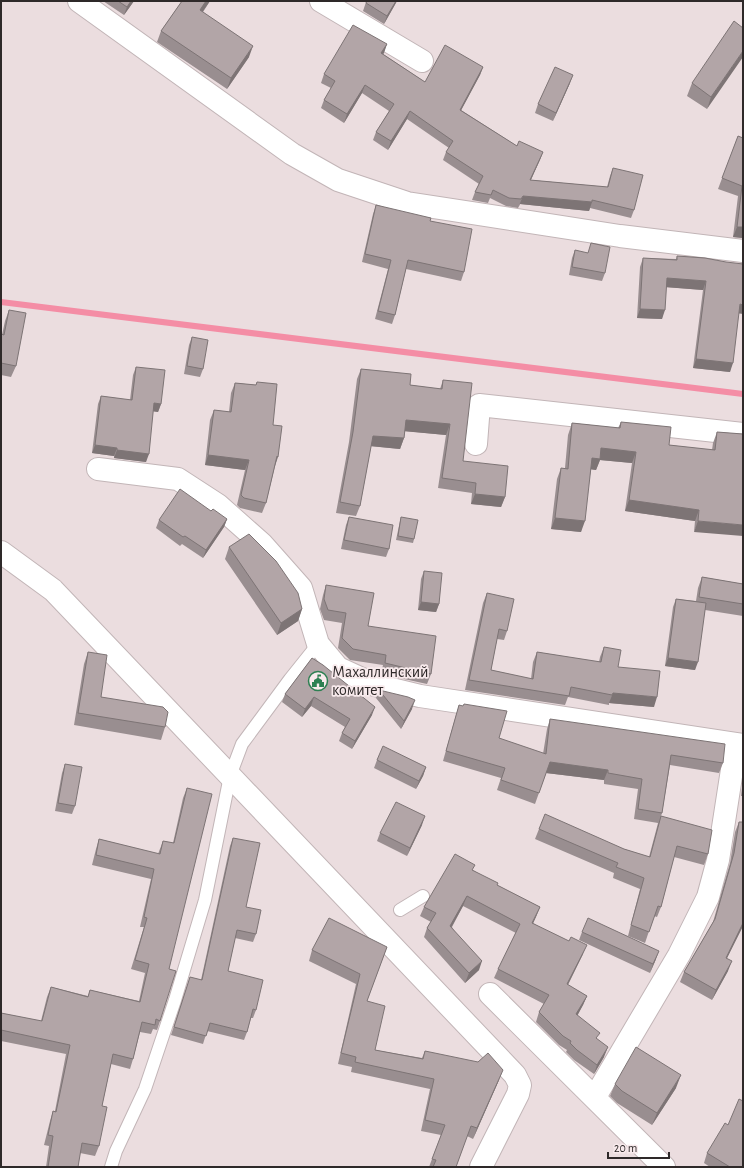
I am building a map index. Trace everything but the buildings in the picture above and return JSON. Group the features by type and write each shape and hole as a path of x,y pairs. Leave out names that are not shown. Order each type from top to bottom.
{"street":[{"path":"79,1 292,154 338,180 407,203 620,236 743,251"},
{"path":"321,1 422,61"},
{"path":"476,444 479,405 743,434"},
{"path":"98,469 178,479 218,505 262,544 301,588 318,644 338,668 375,685 420,696 739,744 718,860 708,897 679,955 595,1097"},
{"path":"1,552 53,590 230,776 381,930 515,1075 520,1085 518,1094 481,1167"},
{"path":"490,994 664,1167"}],"lane":[{"path":"111,1167 116,1151 145,1089 176,1000 205,900 230,776 242,744 318,644"},
{"path":"400,910 423,896"}],"waterway":[{"path":"1,302 743,394"}],"place":[{"name":"Махаллинский комитет","path":"318,681"}]}
